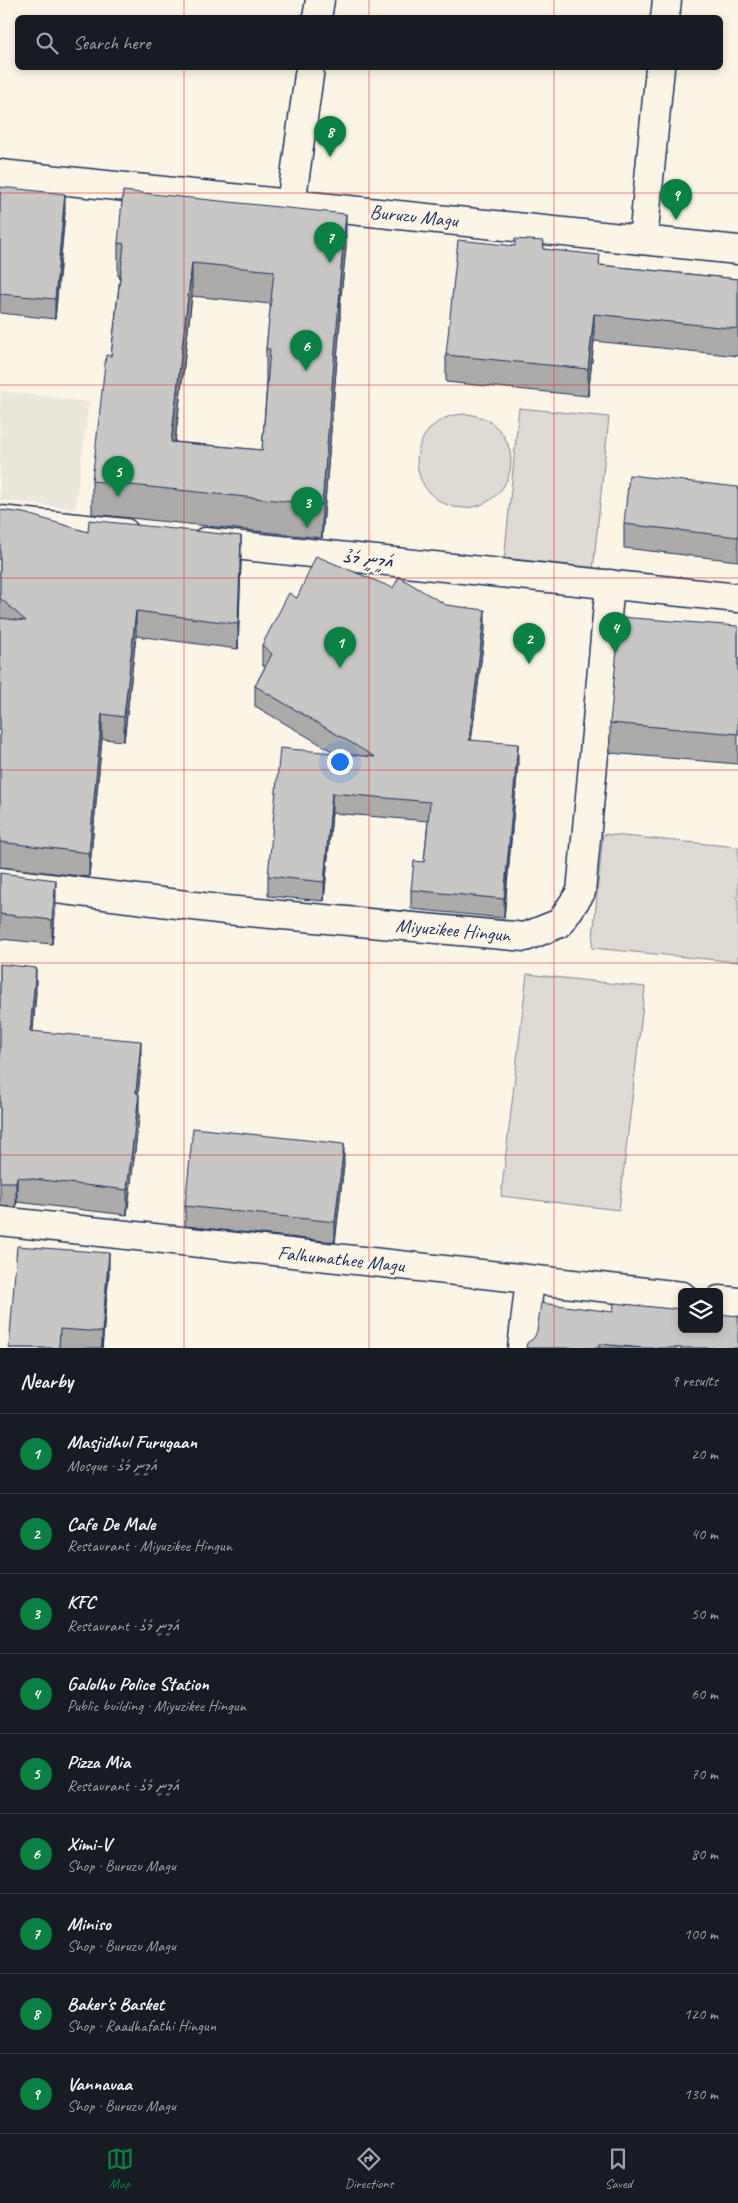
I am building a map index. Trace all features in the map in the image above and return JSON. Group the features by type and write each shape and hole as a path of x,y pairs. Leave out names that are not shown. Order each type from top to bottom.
{"street":[{"path":"318,15 320,0"},
{"path":"665,15 667,0"},
{"path":"290,204 310,70"},
{"path":"643,240 660,70"},
{"name":"Buruzu Magu","path":"0,174 738,250"},
{"path":"0,520 154,536"},
{"name":"އަމީނީ މަގު","path":"182,539 738,598"},
{"name":"Miyuzikee Hingun","path":"0,882 226,910 525,937 560,923 581,892 610,584"},
{"name":"Falhumathee Magu","path":"0,1221 678,1296"},
{"path":"522,1348 530,1280"},
{"path":"723,1300 738,1302"}],"shaded area":[{"path":"0,391 89,402 75,509 0,500"},
{"path":"519,408 609,417 593,570 504,561"},
{"path":"464,414 482,418 497,428 507,443 511,461 507,479 497,494 482,504 464,508 446,504 431,494 421,479 417,461 421,443 431,428 446,418"},
{"path":"603,834 738,847 738,962 592,948"},
{"path":"527,974 645,987 619,1210 501,1196"}],"building":[{"path":"0,187 65,194 55,299 0,294"},
{"path":"123,191 346,214 322,505 92,481 106,355 111,356 124,244 118,243","holes":["192,263 274,271 266,349 270,349 262,450 171,442"]},
{"path":"515,239 544,241 543,249 600,255 599,265 738,279 738,329 594,314 588,369 446,355 458,240 515,246"},
{"path":"629,475 738,487 738,537 624,524"},
{"path":"0,510 24,513 88,532 89,520 241,536 238,624 136,611 124,717 102,714 89,853 0,842 0,618 26,621 0,598"},
{"path":"316,556 393,588 399,577 446,605 485,610 469,740 518,744 504,899 411,890 414,861 424,862 430,802 332,793 324,882 268,876 280,748 375,757 255,686 272,654 262,645 289,593 297,598"},
{"path":"620,617 738,626 738,734 610,723"},
{"path":"0,873 56,880 52,920 0,914"},
{"path":"0,964 36,968 30,1031 141,1041 136,1093 139,1094 127,1190 17,1177 16,1182 0,1182"},
{"path":"193,1128 344,1144 335,1222 185,1206"},
{"path":"17,1246 109,1253 102,1332 60,1329 59,1348 9,1348"},
{"path":"541,1303 613,1312 614,1303 678,1309 678,1333 723,1333 723,1314 738,1316 738,1348 643,1348 599,1344 599,1348 526,1348 527,1343 534,1338 537,1331"}],"place":[{"name":"Baker's Basket","path":"330,157"},
{"name":"Vannavaa","path":"676,220"},
{"name":"Miniso","path":"330,263"},
{"name":"Ximi-V","path":"306,371"},
{"name":"Pizza Mia","path":"118,497"},
{"name":"KFC","path":"307,528"},
{"name":"Galolhu Police Station","path":"615,653"},
{"name":"Cafe De Male","path":"529,664"},
{"name":"Masjidhul Furugaan","path":"340,668"}]}
